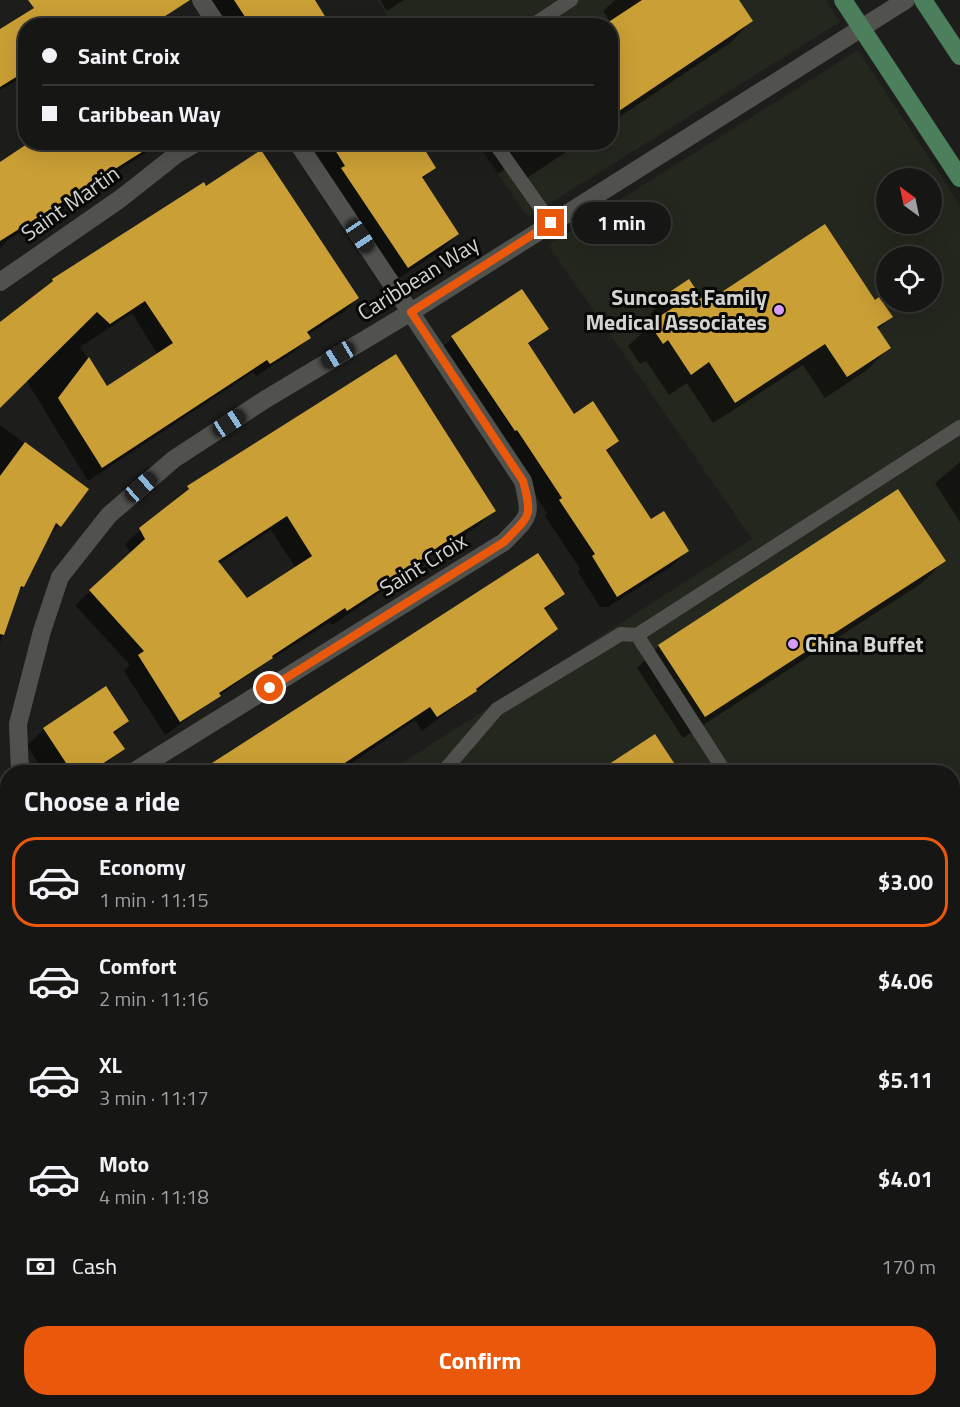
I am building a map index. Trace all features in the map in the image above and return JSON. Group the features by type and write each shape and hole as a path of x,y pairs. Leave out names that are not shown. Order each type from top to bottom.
{"main road":[{"path":"843,0 960,178"},
{"path":"924,0 960,56"}],"street":[{"path":"201,0 213,18"},
{"name":"Caribbean Way","path":"20,765 18,724 42,631 60,577 110,515 174,459 266,399 411,312 906,0"},
{"name":"Saint Martin","path":"0,282 120,199 184,150"},
{"name":"Saint Croix","path":"144,765 504,542 527,518 530,510 523,481 302,150"}],"lane":[{"path":"543,18 571,0"},
{"path":"500,150 551,223"},
{"path":"449,765 497,709 621,634 636,635 960,427"},
{"path":"636,635 720,765"}],"shaded area":[{"path":"377,0 826,0 840,22 528,217 481,150 618,150 618,18 390,18"},
{"path":"858,50 936,168 876,168 876,234 942,234 942,178 960,205 960,765 399,765 752,539 548,245"}],"building":[{"path":"28,0 190,0 162,18 18,18 18,76 0,87 0,29 34,8"},
{"path":"234,0 315,0 326,18 246,18"},
{"path":"642,0 739,0 753,21 618,112 618,18 615,18"},
{"path":"18,150 145,150 0,241 0,162"},
{"path":"261,150 359,298 307,332 311,338 270,364 267,360 102,468 58,398 89,357 107,386 173,343 145,301 110,324 97,312 0,408 0,322 53,281 52,279 204,182 206,186"},
{"path":"335,150 425,150 436,168 422,177 459,234 408,268 341,168 345,166"},
{"name":"Suncoast Family Medical Associates","path":"825,224 876,299 876,312 890,312 893,317 877,327 891,348 847,377 825,344 735,403 709,362 691,375 668,340 663,344 649,323 679,304 671,291 689,279 705,303"},
{"path":"522,289 549,329 528,343 574,414 593,401 619,441 606,450 651,519 664,511 689,551 617,597 592,556 595,554 559,500 562,498 451,336"},
{"path":"396,354 496,511 441,545 347,611 345,608 272,656 273,658 219,693 221,696 180,722 138,655 144,651 89,590 145,539 139,528 189,489 187,486","holes":["287,516 312,556 247,598 218,561"]},
{"path":"25,442 89,489 61,527 56,523 24,587 21,586 4,635 0,634 0,476"},
{"path":"898,489 946,561 705,717 658,645"},
{"path":"538,553 565,594 544,608 558,629 476,689 477,691 437,717 430,707 342,765 209,765"},
{"path":"106,686 129,721 113,732 125,749 101,765 67,765 43,728"},
{"path":"655,734 675,765 608,765"}],"place":[{"name":"Suncoast Family Medical Associates","path":"779,310"},
{"name":"China Buffet","path":"793,644"}],"route":[{"path":"270,688 504,542 527,518 530,510 523,481 411,312 551,223"}]}
